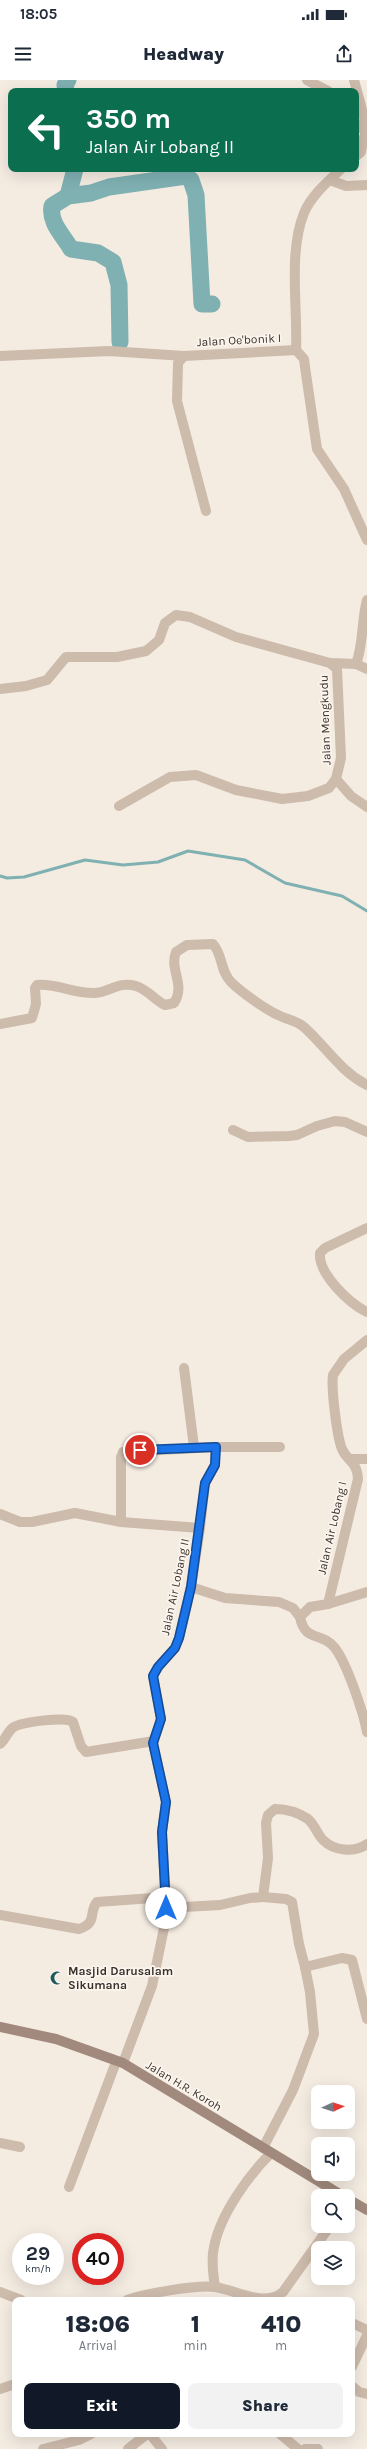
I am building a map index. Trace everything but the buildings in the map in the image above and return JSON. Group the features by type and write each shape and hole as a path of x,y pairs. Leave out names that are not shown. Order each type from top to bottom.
{"main road":[{"name":"Jalan H.R. Koroh","path":"0,2027 56,2039 120,2062 330,2189"},
{"name":"Jalan H.R. Koroh","path":"355,2203 367,2210"}],"street":[{"path":"308,80 323,88"},
{"path":"359,98 367,128"},
{"path":"359,126 367,134 364,137 361,152 359,154"},
{"path":"296,350 296,240 304,212 316,195 338,172"},
{"path":"330,180 346,186 367,186"},
{"name":"Jalan Oe'bonik I","path":"0,356 109,351 184,356 296,350 304,359 317,448 344,489 367,540"},
{"path":"184,356 178,363 177,401 206,511"},
{"path":"356,664 362,648 363,619 367,600"},
{"path":"0,689 26,686 47,680 66,657 117,657 146,651 159,640 166,623 176,615 190,617 236,637 330,663 356,664 367,669"},
{"name":"Jalan Mengkudu","path":"119,806 170,777 196,775 236,790 282,799 318,794 329,788 336,779 341,758 337,669 330,663"},
{"name":"Jalan Mengkudu","path":"336,779 351,796 367,807"},
{"path":"0,1024 32,1018 35,1011 35,988 37,985 50,983 89,993 97,993 117,985 132,986 149,993 165,1005 174,1003 180,987 174,961 176,952 187,945 213,944 218,949 225,974 231,982 279,1016 294,1020 305,1027 339,1064 357,1080 367,1086"},
{"path":"233,1130 248,1137 258,1138 293,1135 335,1121 345,1122 367,1132"},
{"path":"367,1228 325,1248 320,1253 319,1257 325,1269 345,1298 367,1312"},
{"path":"367,1340 344,1359 333,1375 342,1449 352,1459 367,1459"},
{"path":"184,1368 194,1447"},
{"path":"121,1522 121,1457 123,1452 194,1447 280,1447"},
{"name":"Jalan Air Lobang II","path":"69,2187 152,1986 164,1928 167,1897 162,1832 166,1802 154,1741 161,1719 153,1676 158,1667 175,1648 191,1587 205,1483 215,1465 216,1447"},
{"name":"Jalan Air Lobang I","path":"328,1604 358,1478 358,1471 352,1459"},
{"name":"Jalan Air Lobang II","path":"0,1514 20,1522 32,1522 75,1514 121,1522 200,1528"},
{"path":"191,1587 225,1598 279,1602 293,1608 300,1617 302,1627 307,1633 329,1643 337,1652 360,1706 367,1732"},
{"path":"300,1617 310,1607 328,1604 367,1592"},
{"path":"0,1744 12,1728 19,1725 66,1719 73,1722 81,1746 86,1752 154,1741"},
{"path":"263,1897 268,1858 266,1823 271,1811 280,1809 310,1820 323,1839 337,1848 353,1850 367,1844"},
{"path":"0,1915 79,1929 88,1925 92,1920 97,1902 167,1897"},
{"path":"166,1908 220,1905 250,1898 263,1897 286,1899 292,1902 299,1944 310,1992 314,2034 293,2090 267,2151 242,2190 217,2234 213,2256 215,2287"},
{"path":"305,1967 342,1958 352,1960 364,1994 367,2019"},
{"path":"0,2143 20,2147"},
{"path":"268,2297 278,2296 325,2233"},
{"path":"143,2297 180,2290 215,2287 253,2297"},
{"path":"0,2292 13,2297"},
{"path":"355,2324 367,2330"},
{"path":"355,2361 367,2335"},
{"path":"0,2389 12,2385"},
{"path":"355,2389 359,2392 367,2394"},
{"path":"43,2449 79,2440 85,2437"},
{"path":"128,2449 145,2437"},
{"path":"152,2437 162,2449"},
{"path":"284,2437 298,2449"},
{"path":"306,2449 318,2449"}],"waterway":[{"path":"66,88 65,85 68,80"},
{"path":"68,196 74,172"},
{"path":"120,342 119,285 113,262 98,253 71,249 57,229 53,218 52,206 68,196 91,193 109,187 186,176 191,180 196,195 202,304 212,304"},
{"path":"0,876 7,878 24,877 85,860 123,865 158,862 188,851 245,860 285,883 342,896 367,911"}],"place":[{"name":"Masjid Darusalam Sikumana","path":"57,1978"}],"route":[{"path":"140,1450 181,1447 216,1447 215,1465 207,1476 205,1483 191,1587 179,1638 175,1648 158,1667 153,1676 155,1692 160,1710 161,1724 154,1733 153,1743 167,1810 162,1825 167,1897 166,1908"}]}
